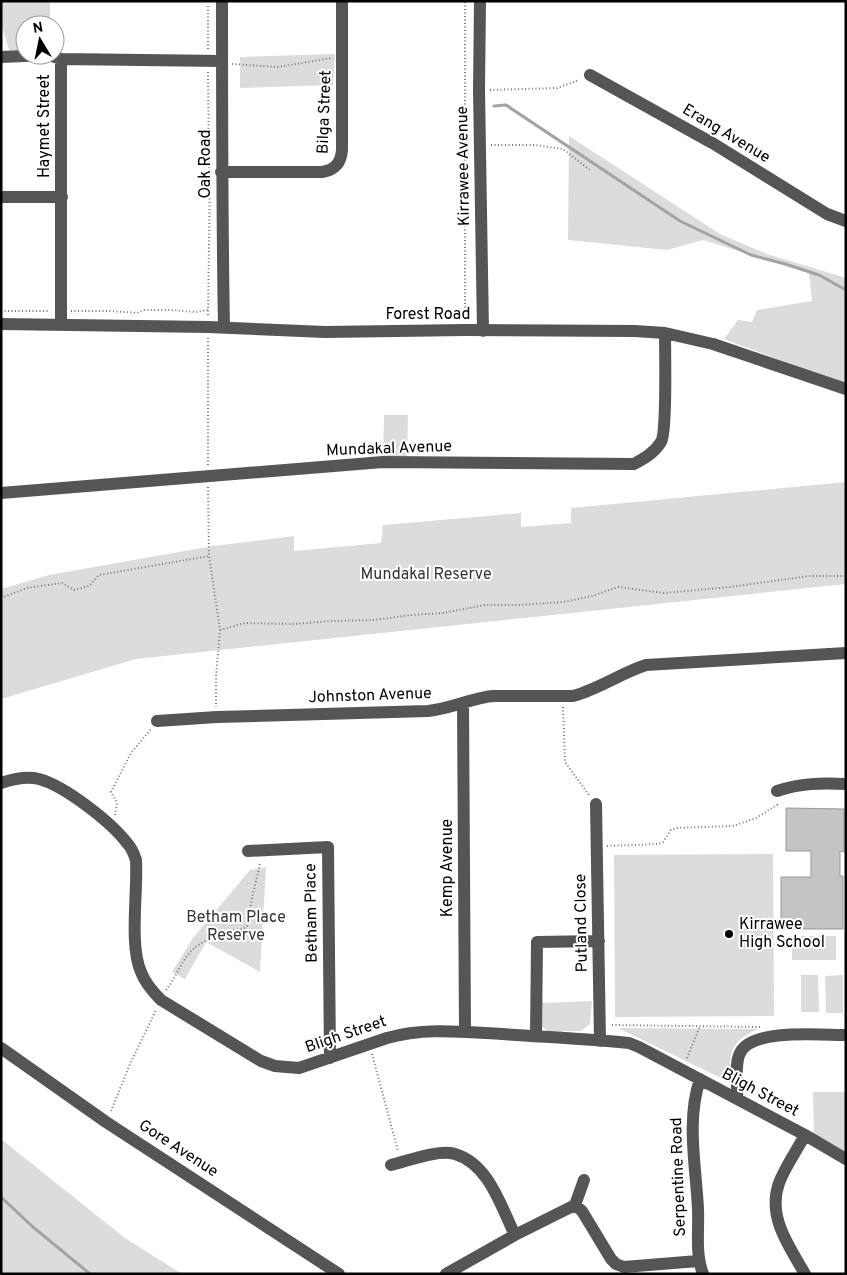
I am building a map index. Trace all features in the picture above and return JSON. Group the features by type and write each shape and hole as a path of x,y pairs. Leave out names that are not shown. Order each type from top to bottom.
{"street":[{"name":"Oak Road","path":"222,1 221,172 224,328"},
{"name":"Bilga Street","path":"221,172 322,172 337,166 342,156 342,1"},
{"name":"Kirrawee Avenue","path":"480,1 479,90 483,331"},
{"path":"1,57 15,56"},
{"name":"Haymet Street","path":"65,59 222,62"},
{"name":"Haymet Street","path":"61,65 61,318"},
{"name":"Erang Avenue","path":"590,75 714,144 827,214 846,221"},
{"path":"1,197 62,197"},
{"name":"Forest Road","path":"1,324 61,318 325,332 465,330 635,331 665,333 713,344 846,389"},
{"name":"Mundakal Avenue","path":"1,493 208,478 383,462 634,464 650,456 662,441 665,333"},
{"name":"Johnston Avenue","path":"157,721 217,717 428,711 463,704 481,697 563,697 583,693 646,664 846,653"},
{"name":"Kemp Avenue","path":"463,704 465,1032"},
{"name":"Bligh Street","path":"1,783 26,777 51,783 67,791 98,815 127,842 133,850 137,870 137,957 140,971 146,981 161,1000 261,1061 275,1066 299,1068 401,1034 465,1032 629,1043 640,1047 806,1135 846,1159"},
{"path":"777,791 808,783 846,784"},
{"name":"Putland Close","path":"596,804 600,1041"},
{"name":"Betham Place","path":"248,851 328,847 330,1058"},
{"path":"536,1036 537,942 599,941"},
{"path":"738,1099 739,1055 750,1042 775,1035 846,1035"},
{"name":"Gore Avenue","path":"1,1048 106,1122 339,1274"},
{"name":"Serpentine Road","path":"700,1079 692,1110 698,1211 698,1261 703,1274"},
{"path":"805,1274 782,1235 778,1223 776,1198 779,1183 806,1135"},
{"path":"396,1164 441,1154 454,1154 464,1159 484,1174 515,1235"},
{"path":"446,1274 515,1235 575,1205 584,1180"},
{"path":"575,1205 588,1219 616,1264 624,1267 698,1261"}],"path":[{"path":"465,1 465,330"},
{"path":"208,6 210,181 208,478 209,556 220,630 216,677 217,717"},
{"path":"222,62 278,67 342,56"},
{"path":"479,90 557,88 590,75"},
{"path":"481,146 563,148 591,171"},
{"path":"1,310 61,318 109,311 137,313 144,310 196,312 208,310"},
{"path":"1,598 27,588 62,583 74,590 89,586 99,575 209,556"},
{"path":"220,630 245,623 293,624 374,620 443,613 484,605 563,602 592,596 618,587 664,593 809,576 846,576"},
{"path":"563,697 565,762 596,804"},
{"path":"117,810 117,803 111,792 131,753 157,721"},
{"path":"597,846 658,844 664,842 671,830 676,828 732,826 756,818 777,805 777,791"},
{"path":"161,1000 187,954 199,945 219,935 230,930 245,928 248,925 262,850"},
{"path":"106,1122 151,1020"},
{"path":"600,1025 774,1027 775,1035"},
{"path":"682,1069 700,1026"},
{"path":"368,1044 375,1064 396,1164"}],"green space":[{"path":"1,1 50,1 50,15 15,15 15,56 11,56 1,24"},
{"path":"335,54 333,85 240,88 240,57"},
{"path":"569,136 720,234 767,254 846,278 846,385 724,339 738,320 752,322 757,310 812,301 809,273 703,240 667,250 568,240"},
{"path":"384,415 408,415 407,462 383,462"},
{"name":"Mundakal Reserve","path":"846,482 846,584 136,659 1,699 1,589 49,575 213,546 294,536 294,551 381,543 383,525 521,513 521,527 571,523 571,508"},
{"path":"773,854 774,1016 615,1017 614,855"},
{"name":"Betham Place Reserve","path":"266,867 260,972 206,942 185,979 172,972 193,938 250,870"},
{"path":"792,936 836,936 836,960 792,960"},
{"path":"801,975 818,975 819,1012 801,1012"},
{"path":"843,975 843,1013 826,1013 825,976"},
{"path":"592,1001 590,1024 581,1031 548,1031 540,1025 541,1003"},
{"path":"618,1028 758,1029 748,1034 736,1044 731,1056 729,1082"},
{"path":"813,1092 846,1092 846,1159 814,1140"},
{"path":"1,1139 125,1238 182,1274 1,1274"}],"building":[{"path":"786,808 844,809 844,852 840,851 840,876 843,876 843,929 781,929 781,877 811,877 811,851 786,851"}],"waterway":[{"path":"494,106 506,105 680,221 751,255 819,275 846,290"},
{"path":"1,1197 33,1227 90,1274"}],"place":[{"name":"Kirrawee High School","path":"729,934"}]}
